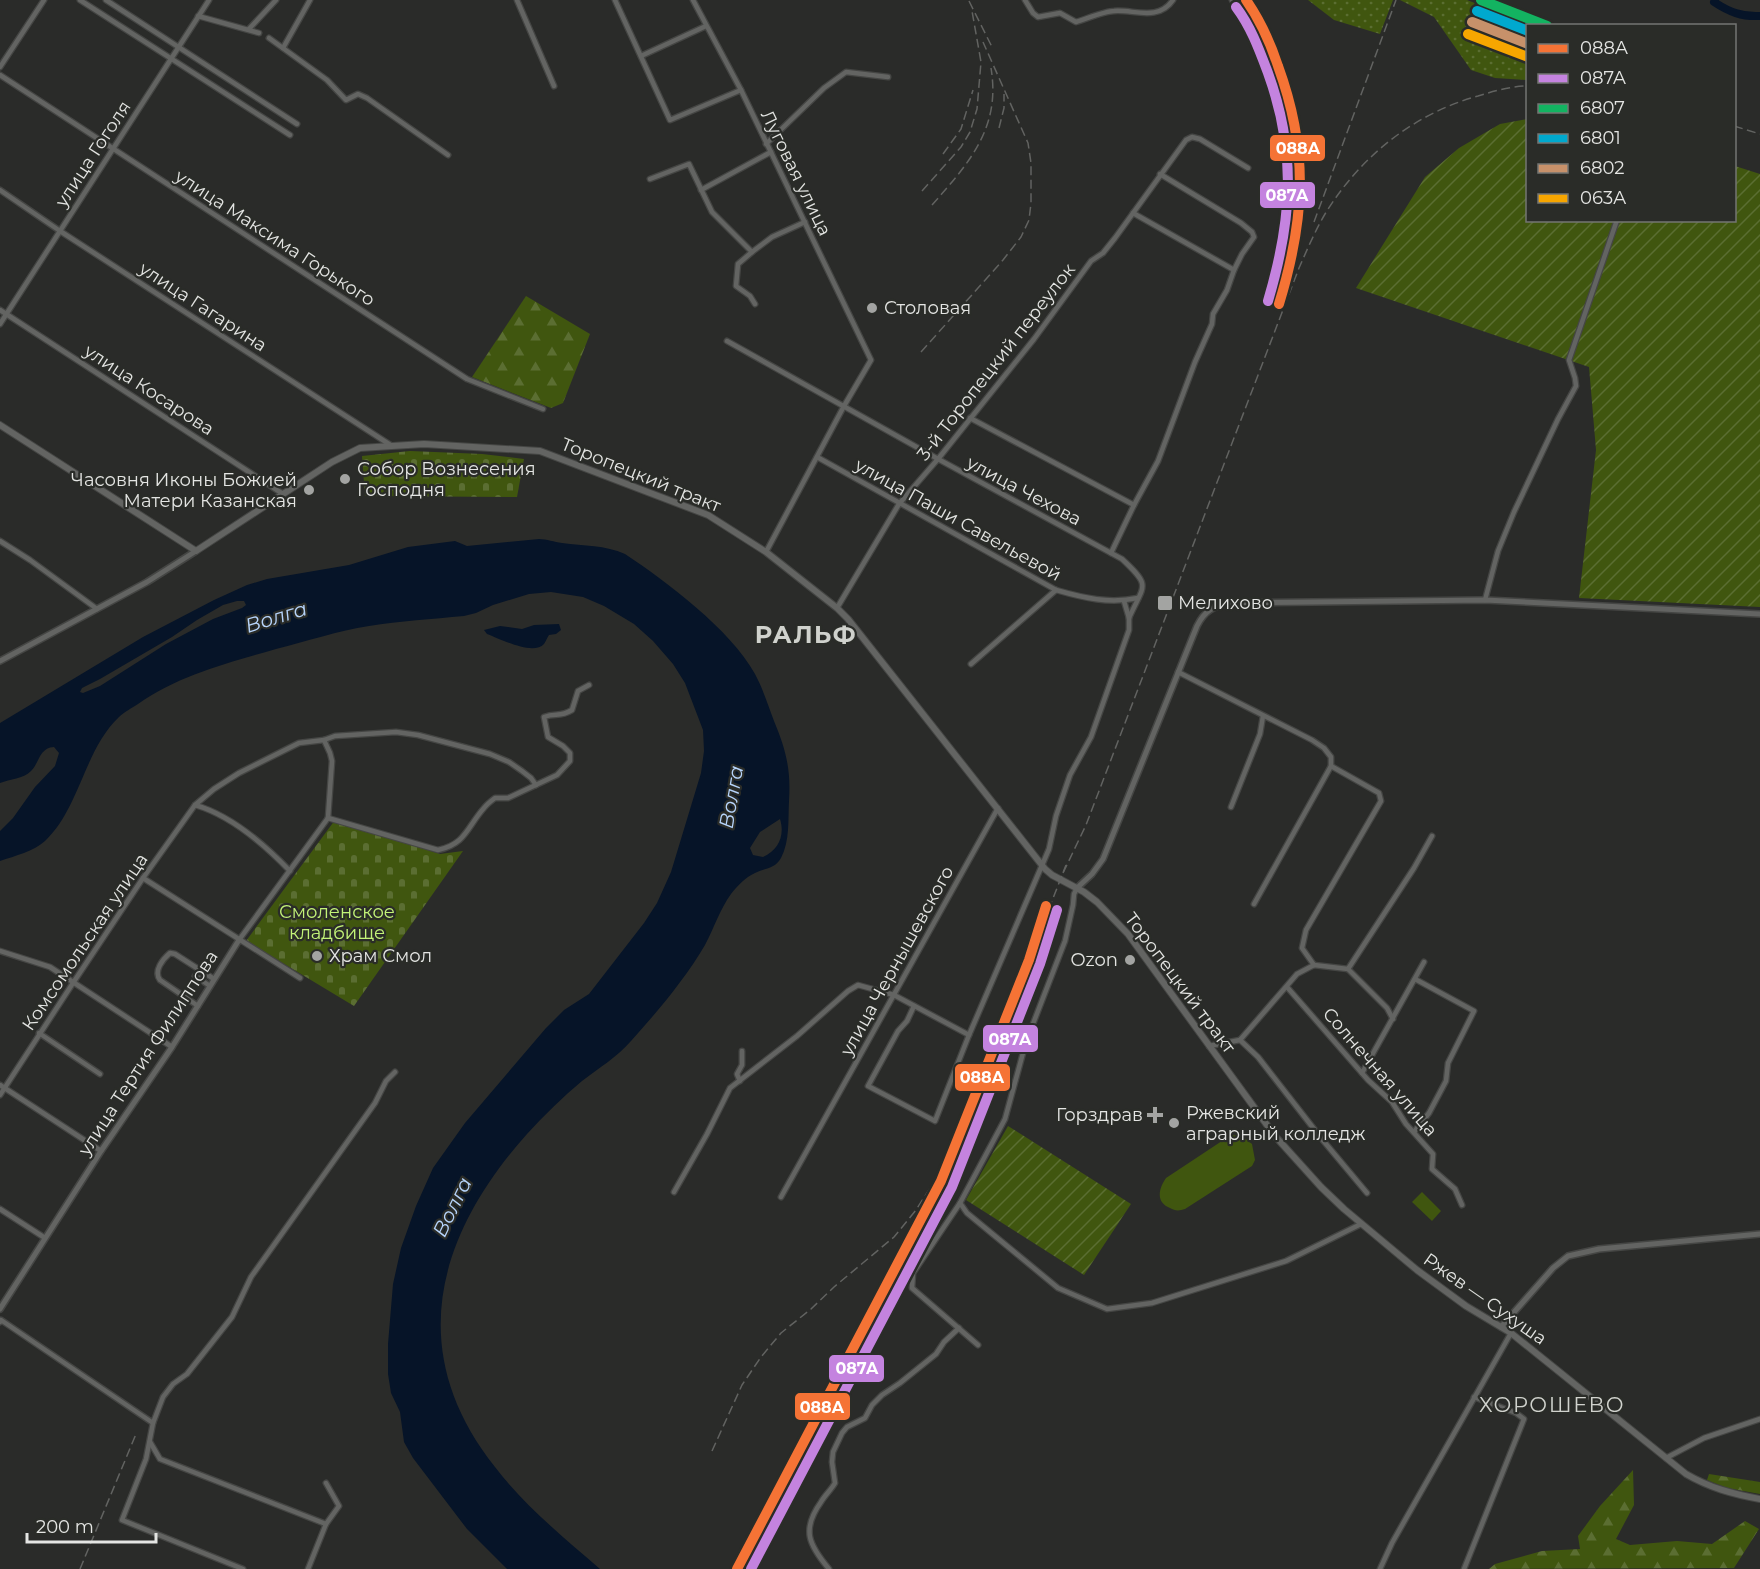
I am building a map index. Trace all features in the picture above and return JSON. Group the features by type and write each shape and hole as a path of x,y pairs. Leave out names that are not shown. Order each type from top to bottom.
{"main road":[{"path":"0,425 196,550"},
{"name":"Торопецкий тракт","path":"196,550 332,462 360,448 424,444 540,451 708,515 766,552 848,619 1042,865 1097,902 1128,934 1230,1075"},
{"name":"Ржев — Сухуша","path":"1230,1075 1275,1136 1322,1187 1361,1224 1441,1289 1511,1333 1686,1474 1701,1483 1736,1495 1760,1499"}],"street":[{"path":"0,67 44,0"},
{"path":"80,0 290,135"},
{"path":"106,0 297,124"},
{"name":"улица Гоголя","path":"0,324 209,0"},
{"path":"249,29 276,0"},
{"path":"283,48 310,0"},
{"path":"517,0 554,86"},
{"path":"615,0 670,120 741,90"},
{"name":"Луговая улица","path":"693,0 741,90 871,360 844,405"},
{"path":"1024,0 1038,17 1060,13 1076,22 1113,10 1139,14 1159,11 1170,5 1173,0"},
{"path":"1232,0 1254,40"},
{"path":"198,16 259,33"},
{"path":"641,56 706,26"},
{"path":"269,38 327,80 346,100 358,94 367,98 448,155"},
{"path":"766,144 824,88 846,72 888,77"},
{"name":"улица Максима Горького","path":"0,75 468,379 543,409"},
{"name":"3-й Торопецкий переулок","path":"837,608 899,504 1034,339 1091,261 1103,253 1186,140 1192,137 1200,139 1248,168"},
{"path":"701,190 771,152"},
{"path":"650,179 689,164 712,212 752,252"},
{"path":"1111,553 1158,462 1212,324 1213,314 1227,290 1234,270 1254,237 1252,232 1241,223 1160,174"},
{"name":"улица Гагарина","path":"0,190 392,446"},
{"path":"1132,213 1234,270"},
{"path":"755,304 750,296 736,286 738,264 772,237 805,222"},
{"path":"1485,600 1498,551 1510,522 1576,386 1569,360 1616,222"},
{"name":"улица Косарова","path":"0,310 283,494"},
{"name":"улица Чехова","path":"727,341 1122,559 1140,578 1143,588 1138,598"},
{"path":"766,552 844,405"},
{"path":"970,418 1134,505"},
{"name":"улица Паши Савельевой","path":"817,457 1056,590 1104,601 1138,598"},
{"path":"0,541 97,609"},
{"path":"0,654 3,659 147,582 196,550"},
{"path":"971,664 1056,590"},
{"path":"1129,618 1138,598"},
{"path":"978,1345 912,1288 913,1274 960,1203 1005,1119 1026,1042 1065,941 1074,894 1103,859 1178,672 1200,620 1207,610 1230,603 1485,600 1760,614"},
{"path":"914,1006 907,1022 898,1031 868,1086 935,1121 1042,865 1054,833 1056,816 1070,775 1091,737 1125,644 1129,630 1129,618 1124,601"},
{"path":"1178,672 1312,740 1324,748 1331,757 1331,766 1254,904"},
{"path":"324,740 332,761 328,818 438,850 460,841 483,808 495,798 508,798 557,775 570,761 570,753 548,737 544,717 550,714 563,716 572,710 578,691 589,685"},
{"path":"1231,807 1260,734 1263,716"},
{"name":"Комсомольская улица","path":"0,1095 2,1087 195,805 239,773 299,743 324,740 335,736 396,732 418,735 490,754 522,771 536,785"},
{"path":"1314,964 1302,948 1306,930 1381,801 1379,793 1331,766"},
{"path":"195,805 209,809 271,850 290,871"},
{"name":"улица Чернышевского","path":"781,1197 998,808"},
{"name":"улица Тертия Филиппова","path":"0,1309 101,1151 172,1047 238,940 328,818"},
{"path":"1348,969 1414,868 1432,836"},
{"path":"143,878 300,978"},
{"path":"0,951 50,967 172,1047"},
{"path":"198,1006 164,984 157,976 157,970 170,953 214,979"},
{"path":"1362,1073 1424,963"},
{"path":"1209,1046 1240,1040 1297,974 1314,964 1348,969 1387,1008 1394,1019"},
{"path":"195,976 210,986"},
{"path":"1414,1132 1429,1113 1446,1081 1448,1063 1474,1011 1415,979"},
{"path":"674,1192 730,1088 797,1036 848,991 858,986 894,995 969,1035"},
{"name":"Солнечная улица","path":"1287,987 1362,1073 1392,1102 1406,1124 1434,1154 1432,1169 1455,1189 1462,1205"},
{"path":"39,1033 100,1074"},
{"path":"1240,1040 1258,1057 1367,1193"},
{"path":"740,1081 737,1074 742,1065 742,1051"},
{"path":"243,1569 122,1520 146,1459 153,1423 163,1397 173,1384 187,1374 232,1317 251,1277 375,1102 386,1081 395,1072"},
{"path":"2,1087 101,1151"},
{"path":"960,1203 967,1213 1058,1288 1107,1309 1152,1303 1286,1261 1361,1224"},
{"path":"0,1209 45,1238"},
{"path":"1501,1327 1553,1268 1568,1256 1599,1249 1760,1234"},
{"path":"0,1322 153,1423"},
{"path":"830,1569 816,1553 810,1539 809,1525 814,1511 836,1483 832,1462 833,1452 842,1433 847,1427 865,1418 872,1405 882,1395 936,1354 944,1342 959,1328"},
{"path":"1380,1569 1392,1543 1511,1333"},
{"path":"1464,1569 1524,1419 1516,1413 1474,1397"},
{"path":"1666,1458 1704,1438 1760,1419"},
{"path":"149,1442 160,1459 326,1524"},
{"path":"308,1569 326,1524 339,1506 326,1483"}],"green space":[{"path":"1308,0 1393,0 1380,34 1334,20"},
{"path":"1400,0 1467,0 1529,24 1526,24 1526,80 1495,78 1471,70 1434,17"},
{"path":"1526,119 1526,222 1736,222 1736,166 1760,174 1760,607 1579,598 1596,450 1589,367 1356,288 1425,177 1459,148 1500,124"},
{"path":"526,296 590,334 563,403 551,408 472,377"},
{"path":"410,451 482,454 524,459 517,497 365,496 362,456"},
{"name":"Смоленское кладбище","path":"335,820 440,854 463,851 354,1006 246,941"},
{"path":"1008,1126 1131,1204 1084,1275 966,1200"},
{"path":"1231,1135 1242,1136 1252,1144 1255,1160 1252,1166 1185,1209 1175,1210 1165,1205 1160,1199 1160,1194 1166,1178"},
{"path":"1422,1192 1441,1211 1432,1221 1412,1202"},
{"path":"1633,1470 1634,1505 1616,1539 1630,1545 1677,1541 1712,1544 1745,1521 1759,1529 1734,1568 1489,1569 1495,1564 1542,1551 1580,1549 1578,1536 1600,1506"},
{"path":"1709,1474 1760,1482 1760,1494 1727,1488 1707,1480"}],"water":[{"name":"Волга","path":"542,539 610,549 625,554 642,565 678,592 714,624 744,657 763,691 787,760 788,830 786,845 779,862 748,877 736,888 697,958 651,1018 620,1052 582,1081 547,1113 496,1173 471,1213 453,1254 443,1296 441,1338 449,1381 467,1424 495,1467 519,1495 600,1569 507,1569 467,1529 413,1458 404,1442 400,1412 391,1393 388,1374 388,1344 393,1284 401,1248 433,1168 465,1123 546,1028 564,1010 589,994 644,923 657,903 671,872 701,773 704,751 703,730 685,683 673,664 634,624 604,606 583,597 551,592 529,594 464,616 369,626 240,659 170,685 121,715 107,730 57,828 35,848 0,861 0,831 55,766 59,753 54,747 45,750 28,774 0,783 0,723 143,637 247,585 267,579 349,565 408,547 455,541 467,546","holes":["244,601 246,605 213,619 166,644 100,686 83,693 80,692 82,688 172,637 197,620 223,605","780,819 782,831 777,846 763,857 753,855 750,848 760,832"]},
{"path":"559,624 561,630 549,635 544,644 532,648 508,643 487,634 484,630 500,626 522,629 534,625"}],"waterway":[{"path":"1715,0 1714,2 1730,11 1747,16 1760,16"}],"railway":[{"path":"1314,222 1396,0"},
{"path":"969,1 993,49"},
{"path":"922,191 961,147 970,132 977,109 981,62 972,11"},
{"path":"921,352 1003,260 1021,237 1029,220 1031,163 1028,143 983,42"},
{"path":"932,205 970,159 986,127 993,89 991,68"},
{"path":"1063,873 1086,825 1299,268 1325,214 1339,193 1372,156 1410,126 1454,104 1496,91 1526,86"},
{"path":"943,154 961,129 973,90"},
{"path":"999,128 1004,108 1004,94"},
{"path":"1736,127 1760,134"},
{"path":"1029,960 1066,865"},
{"path":"712,1451 742,1385 761,1357 781,1333 894,1237 916,1210 936,1179 1028,952"},
{"path":"80,1569 136,1434"}],"transit line":[{"name":"088А","path":"1246,0 1272,48 1288,97 1299,156 1298,214 1288,273 1279,304"},
{"name":"6807","path":"1481,0 1542,24"},
{"name":"087А","path":"1236,7 1258,47 1277,102 1284,131 1288,187 1286,214 1268,301"},
{"name":"6801","path":"1477,11 1526,30"},
{"name":"6802","path":"1472,22 1526,43"},
{"name":"063А","path":"1468,34 1526,56"},
{"name":"088А","path":"737,1569 941,1181 1029,960 1046,906"},
{"name":"087А","path":"751,1569 952,1187 1040,964 1057,910"}],"place":[{"name":"Столовая","path":"872,308"},
{"name":"Собор Вознесения Господня","path":"345,479"},
{"name":"Часовня Иконы Божией Матери Казанская","path":"309,490"},
{"name":"Мелихово","path":"1165,603"},
{"name":"Храм Смол","path":"317,956"},
{"name":"Ozon","path":"1130,960"},
{"name":"Горздрав","path":"1155,1115"},
{"name":"Ржевский аграрный колледж","path":"1174,1123"}],"district":[{"name":"РАЛЬФ","path":"806,634"},
{"name":"ХОРОШЕВО","path":"1552,1404"}]}
